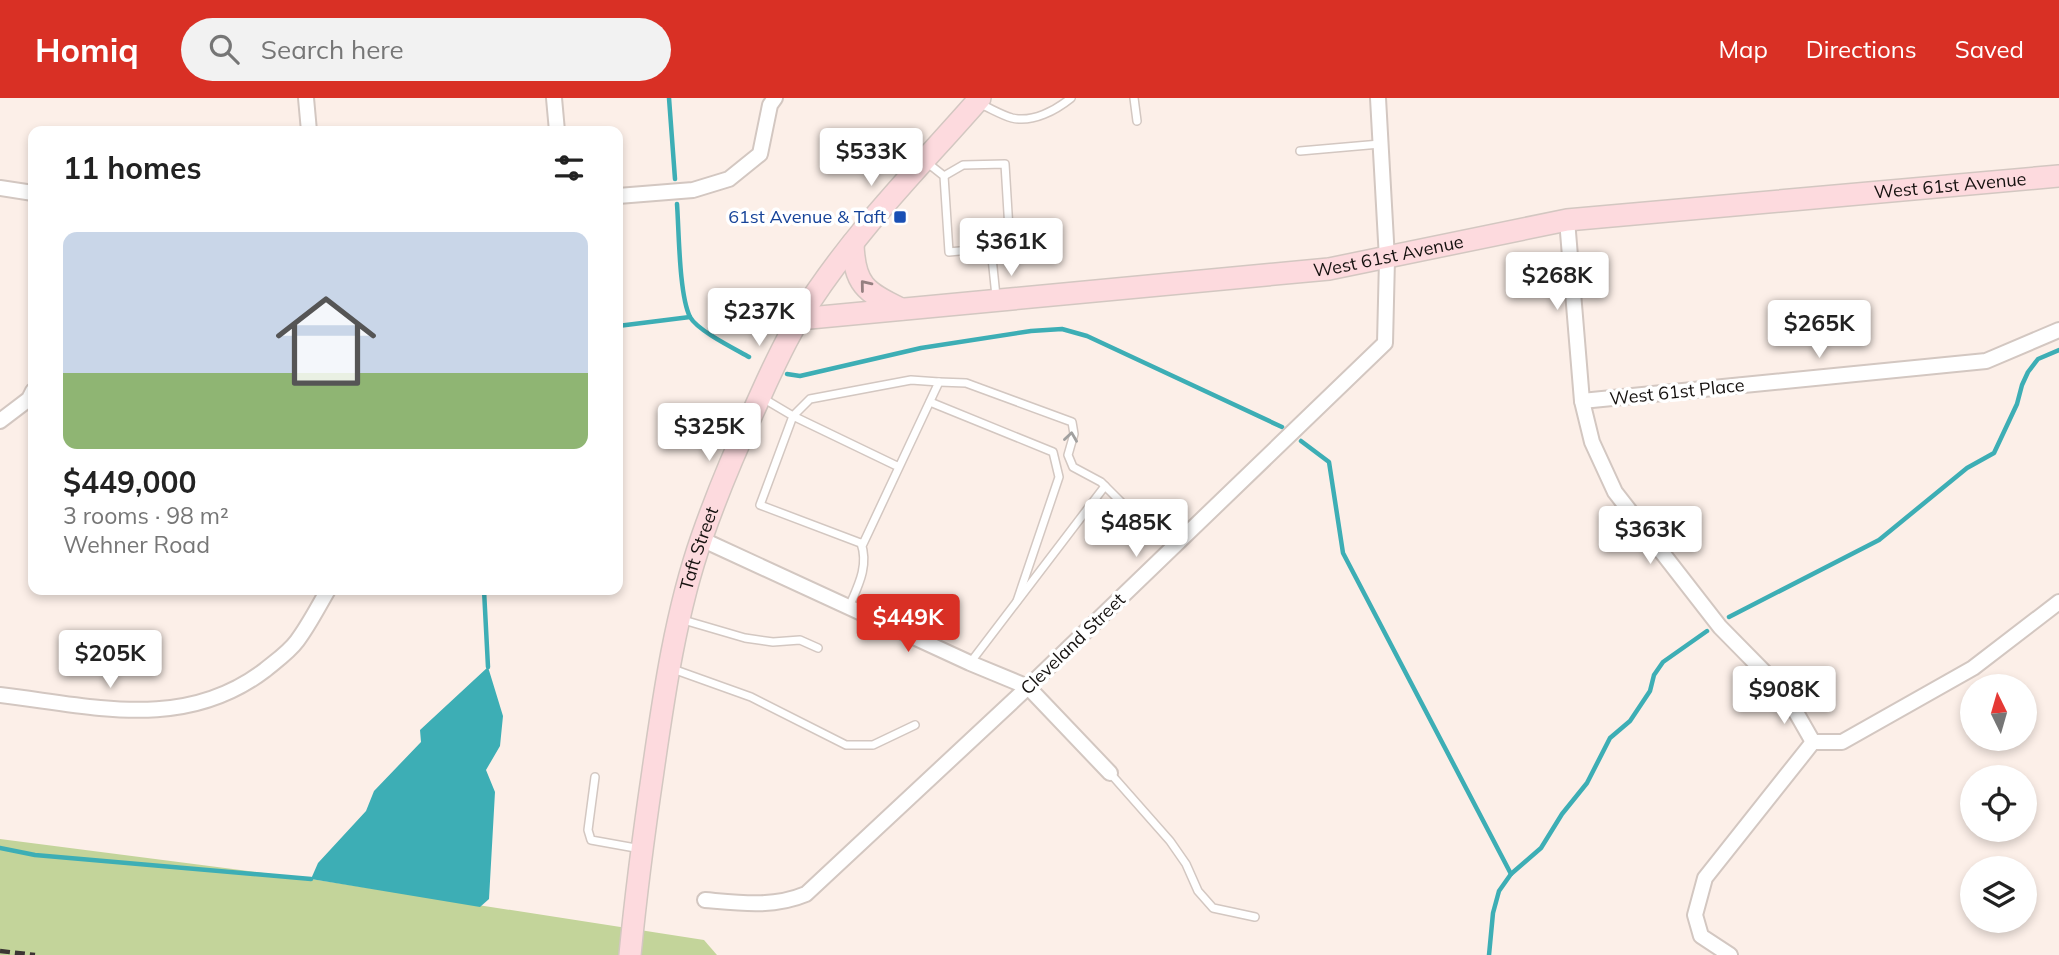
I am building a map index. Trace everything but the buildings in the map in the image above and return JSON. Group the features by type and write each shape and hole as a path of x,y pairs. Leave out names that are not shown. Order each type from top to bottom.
{"main road":[{"name":"Taft Street","path":"629,955 661,710 680,619 701,539 760,397 799,319 853,243 978,100"},
{"name":"West 61st Avenue","path":"799,319 1329,269 1567,220 2059,176"},
{"path":"853,243 854,268 863,285 876,297 903,310"}],"street":[{"path":"306,98 309,126"},
{"path":"554,98 557,126"},
{"path":"623,196 693,190 729,179 760,154 770,105 775,98"},
{"name":"Cleveland Street","path":"705,900 761,904 790,901 806,894 1028,687 1385,343 1387,258 1377,98"},
{"path":"0,188 28,192"},
{"path":"1567,220 1582,401 1592,442 1615,492 1720,627 1785,693 1813,742"},
{"name":"West 61st Place","path":"1582,401 1986,361 2059,330"},
{"path":"0,421 28,401"},
{"path":"701,539 1028,687 1110,773"},
{"path":"0,695 149,711 182,708 222,696 251,681 296,642 325,595"},
{"path":"1813,742 1842,742 1961,675 2059,602"},
{"path":"1730,955 1701,936 1695,915 1705,878 1813,742"}],"lane":[{"path":"978,100 1014,118 1040,116 1071,98"},
{"path":"1134,98 1137,121"},
{"path":"1300,151 1380,144"},
{"path":"929,153 944,176 949,252 1010,246 1005,164 962,165 944,176"},
{"path":"991,248 997,300"},
{"path":"862,543 760,505 793,416 810,399 911,380 966,383 1072,422 1074,434 1068,455 1073,467 1105,486 1122,503 1177,544"},
{"path":"849,607 864,569 866,556 862,543 939,383"},
{"path":"760,397 793,416 899,467"},
{"path":"930,402 1053,452 1059,477 1017,601"},
{"path":"970,663 1105,486"},
{"path":"680,619 745,638 773,642 800,640 818,648"},
{"path":"670,668 751,697 846,745 873,745 915,725"},
{"path":"1110,773 1170,841 1186,864 1198,891 1213,908 1255,917"},
{"path":"595,777 588,830 591,840 642,849"}],"green space":[{"path":"0,839 311,879 704,940 717,955 0,955"}],"water":[{"path":"488,667 503,716 500,746 486,770 495,792 489,899 480,907 311,879 318,863 366,811 374,791 421,742 420,730"}],"waterway":[{"path":"669,98 675,179"},
{"path":"677,204 682,279 690,317 708,334 749,357"},
{"path":"623,325 690,317"},
{"path":"787,374 800,376 921,348 1031,331 1062,329 1087,336 1282,427"},
{"path":"1729,617 1879,540 1967,468 1994,453 2017,404 2028,372 2038,359 2059,350"},
{"path":"1301,441 1329,462 1343,553 1511,874"},
{"path":"484,595 488,667"},
{"path":"1489,955 1493,913 1499,891 1511,874 1541,848 1562,814 1587,783 1610,738 1630,721 1650,691 1654,675 1663,662 1707,631"},
{"path":"0,848 35,855 311,879"}],"railway":[{"path":"0,951 35,955"}],"place":[{"name":"61st Avenue & Taft","path":"900,217"}]}
